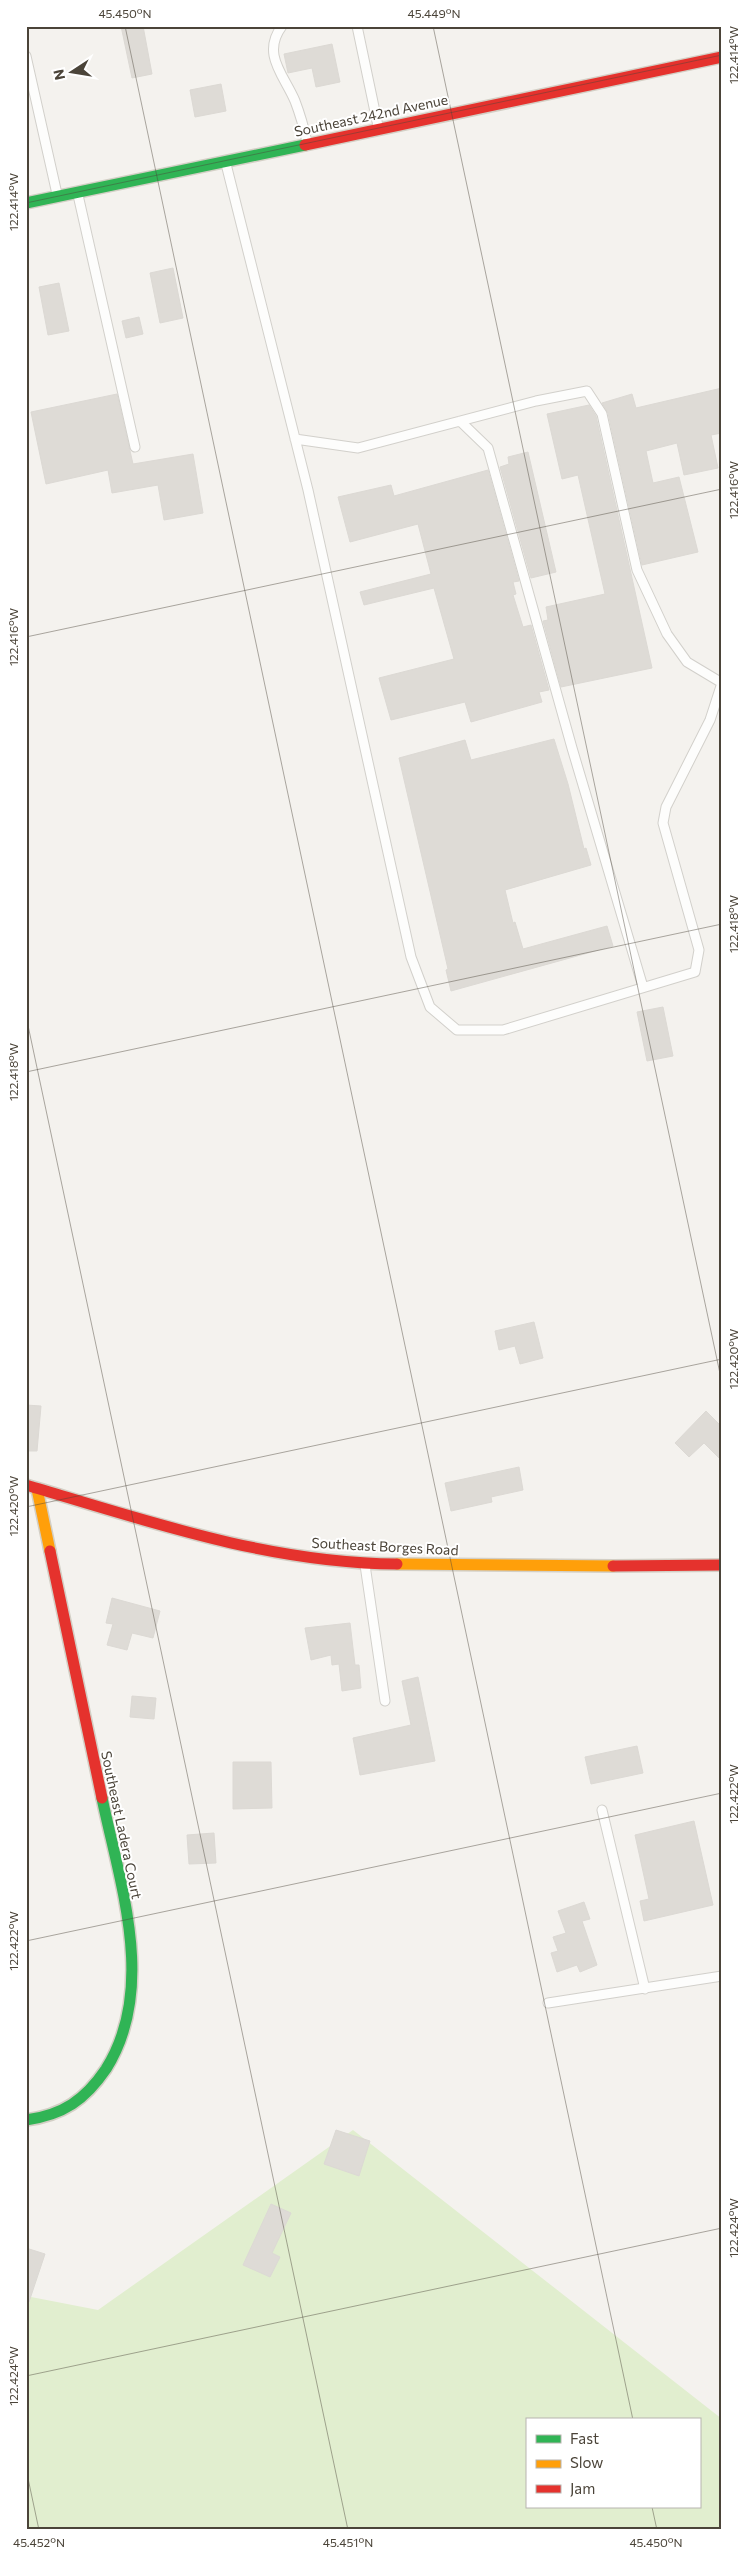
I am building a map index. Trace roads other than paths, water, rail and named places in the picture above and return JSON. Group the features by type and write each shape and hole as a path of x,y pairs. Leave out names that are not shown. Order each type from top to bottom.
{"street":[{"name":"Southeast 242nd Avenue","path":"26,203 722,57"},
{"name":"Southeast Borges Road","path":"32,1487 212,1540 252,1549 311,1558 364,1563 587,1566 722,1565"},
{"name":"Southeast Ladera Court","path":"26,2120 52,2115 72,2105 94,2085 111,2063 124,2032 132,1984 129,1938 114,1856 32,1487"}],"lane":[{"path":"282,26 277,33 273,53 281,79 294,98 308,144"},
{"path":"357,26 379,129"},
{"path":"26,56 58,196"},
{"path":"225,161 295,439 411,957 430,1007 457,1030 502,1030 694,972 699,950 663,823 666,807 710,720 722,684 687,662 668,634 637,570 602,414 587,391 536,401 358,448 295,439"},
{"path":"77,192 135,447"},
{"path":"460,421 488,448 572,748 644,987"},
{"path":"364,1563 385,1701"},
{"path":"602,1810 645,1989"},
{"path":"548,2003 722,1976"}]}
